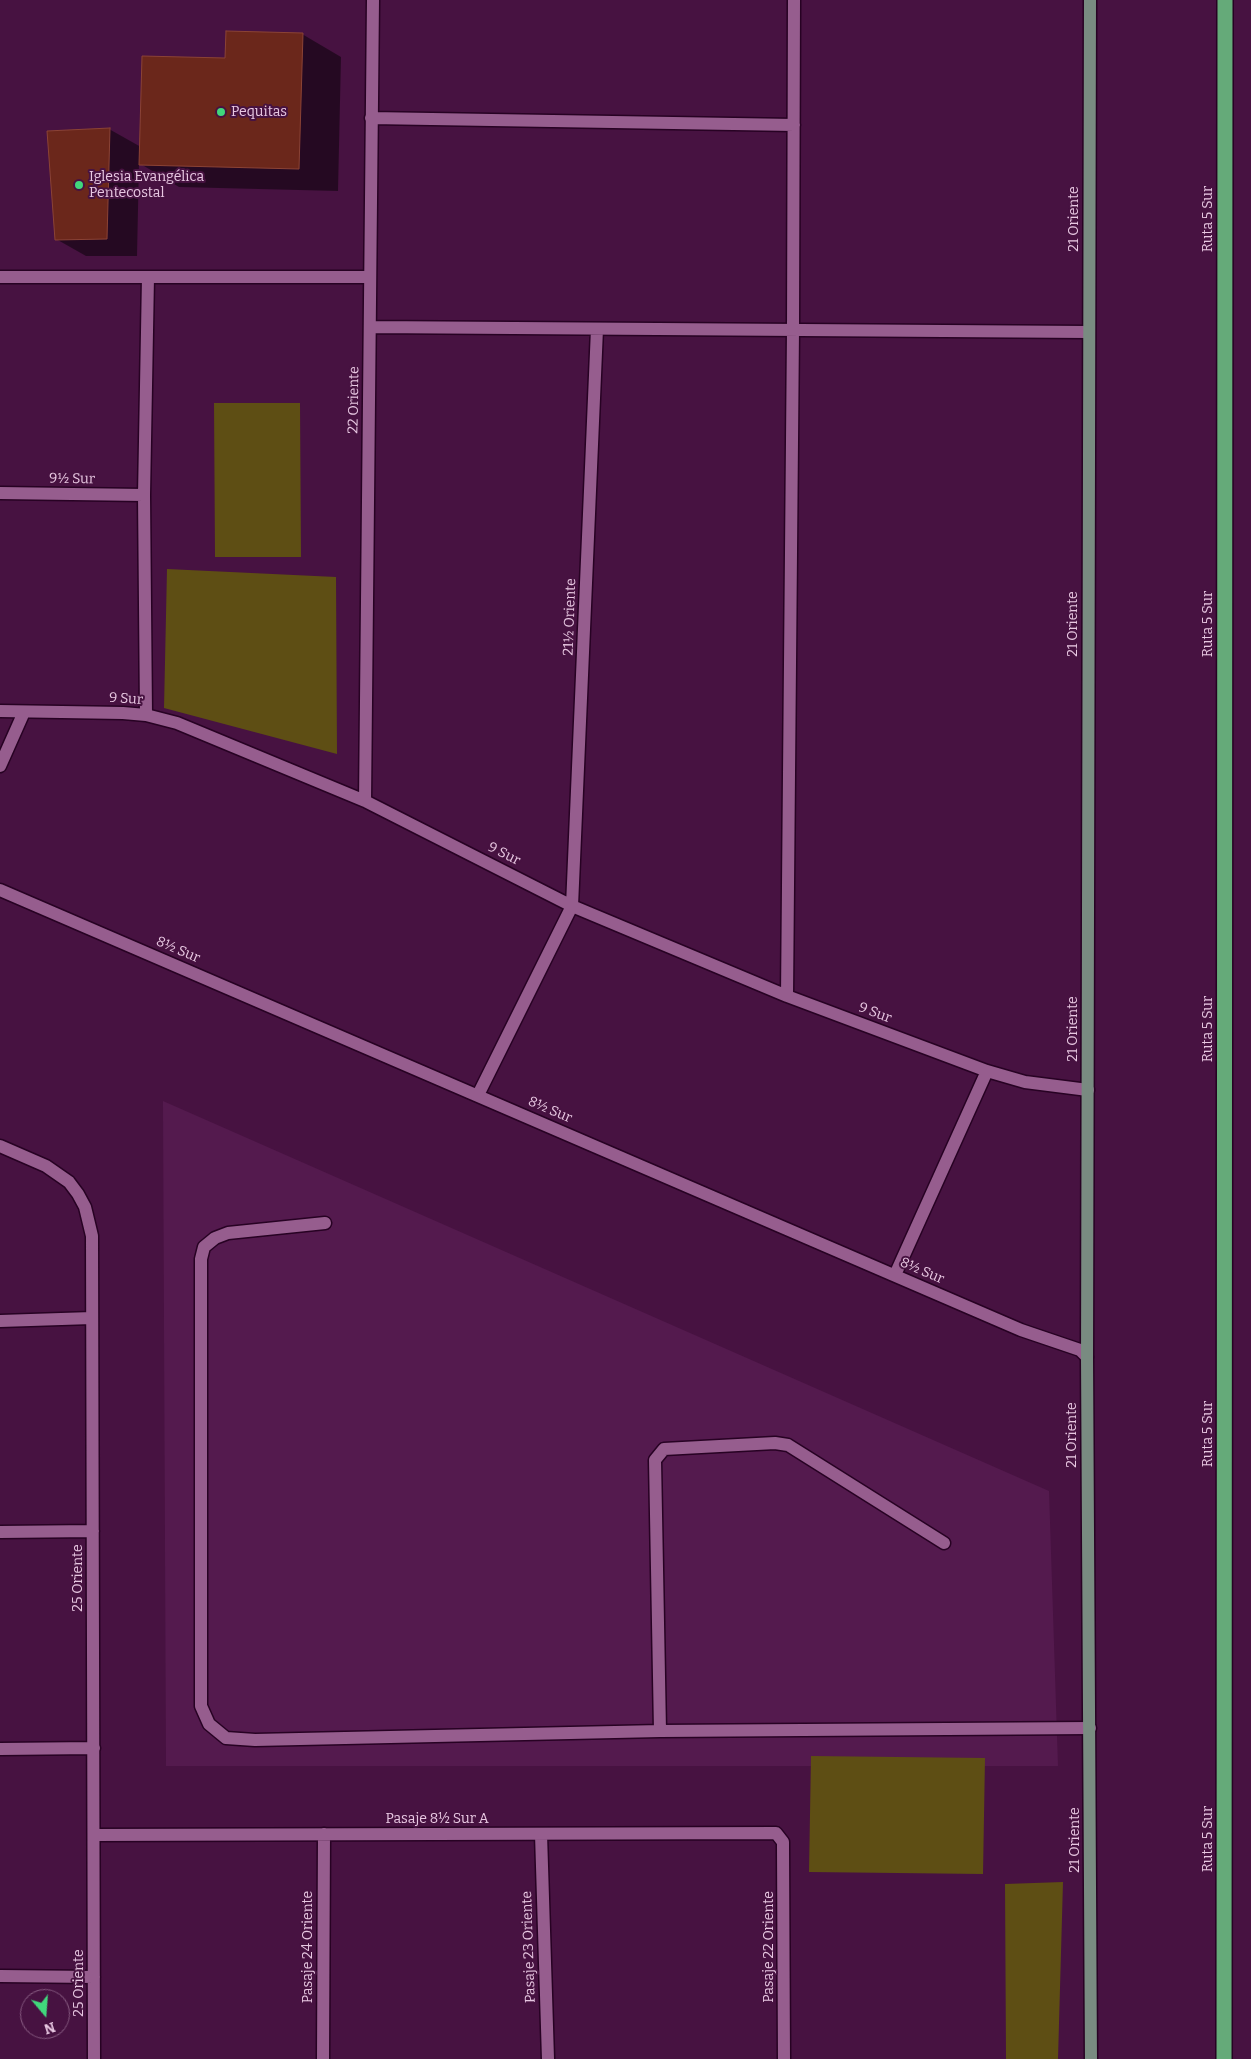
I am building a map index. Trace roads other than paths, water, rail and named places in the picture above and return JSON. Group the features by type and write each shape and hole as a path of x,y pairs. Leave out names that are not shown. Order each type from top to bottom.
{"highway":[{"name":"Ruta 5 Sur","path":"1224,2059 1225,0"}],"main road":[{"name":"21 Oriente","path":"1090,0 1087,1357 1091,2059"}],"street":[{"name":"22 Oriente","path":"365,801 373,0"},
{"path":"787,996 794,330 794,0"},
{"path":"372,118 794,125"},
{"path":"0,277 370,277"},
{"path":"146,715 144,495 148,277"},
{"path":"370,327 1088,332"},
{"name":"21½ Oriente","path":"572,906 597,329"},
{"name":"9½ Sur","path":"0,493 144,495"},
{"name":"9 Sur","path":"0,711 123,713 146,715 177,723 365,801 572,906 787,996 987,1071 1025,1082 1088,1090"},
{"path":"0,766 24,712"},
{"name":"8½ Sur","path":"0,890 1021,1330 1080,1350 1087,1357"},
{"path":"478,1095 572,906"},
{"path":"895,1275 987,1071"},
{"name":"25 Oriente","path":"0,1146 58,1173 69,1182 82,1200 90,1221 92,1236 94,2059"},
{"path":"325,1223 228,1233 215,1238 204,1247 201,1259 201,1706 209,1724 226,1738 255,1740 660,1731 1090,1728"},
{"path":"0,1321 92,1318"},
{"path":"660,1731 656,1460 664,1450 775,1443 788,1445 944,1543"},
{"path":"0,1532 93,1531"},
{"path":"0,1749 94,1748"},
{"name":"Pasaje 8½ Sur A","path":"94,1835 771,1833 780,1836"},
{"name":"Pasaje 24 Oriente","path":"323,2059 324,1834"},
{"name":"Pasaje 23 Oriente","path":"541,1834 548,2059"},
{"name":"Pasaje 22 Oriente","path":"780,1836 783,1842 784,2059"},
{"path":"0,1976 94,1976"}],"place":[{"name":"Pequitas","path":"221,112"},
{"name":"Iglesia Evangélica Pentecostal","path":"79,185"}]}
